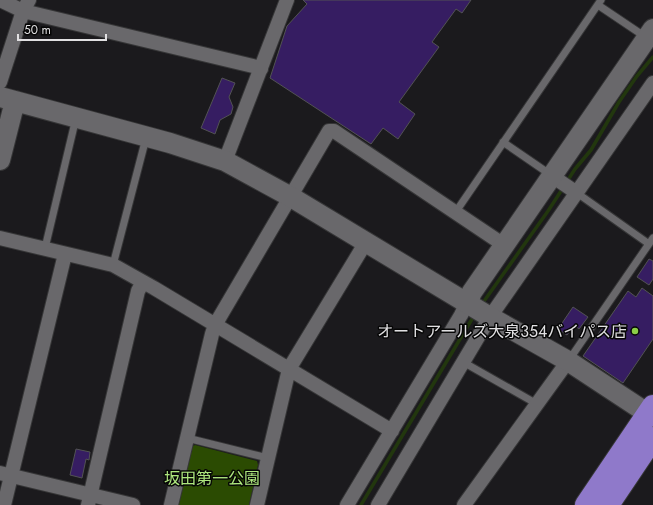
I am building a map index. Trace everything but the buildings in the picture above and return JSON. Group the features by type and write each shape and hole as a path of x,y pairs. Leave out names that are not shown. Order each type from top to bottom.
{"highway":[{"path":"586,505 651,412"},
{"path":"608,505 653,438"}],"street":[{"path":"0,0 261,69"},
{"path":"225,161 287,0"},
{"path":"0,82 26,6"},
{"path":"347,505 462,315 472,292 650,34"},
{"path":"378,505 490,317 653,83"},
{"path":"0,160 7,99 146,136 225,161 291,197 490,317 568,361 651,412"},
{"path":"171,505 215,325 329,131 338,134 504,245"},
{"path":"552,176 577,193"},
{"path":"0,238 113,265 392,431"},
{"path":"257,505 289,369 366,242"},
{"path":"4,505 6,475 65,254"},
{"path":"89,500 138,291 143,282"},
{"path":"464,505 568,361"},
{"path":"6,475 89,500 133,505"}],"lane":[{"path":"455,213 600,2 650,34"},
{"path":"45,248 76,118"},
{"path":"113,265 146,136"},
{"path":"503,142 552,176"},
{"path":"568,361 651,242 577,193"},
{"path":"463,362 537,404"},
{"path":"187,438 268,458"}],"green space":[{"name":"坂田第一公園","path":"195,445 257,461 258,465 249,505 177,505 191,447"}],"waterway":[{"path":"566,183 575,169 591,150 619,102 637,76 653,57"},
{"path":"482,304 563,188"},
{"path":"361,505 475,314"}],"place":[{"name":"オートアールズ大泉354バイパス店","path":"635,331"}]}
